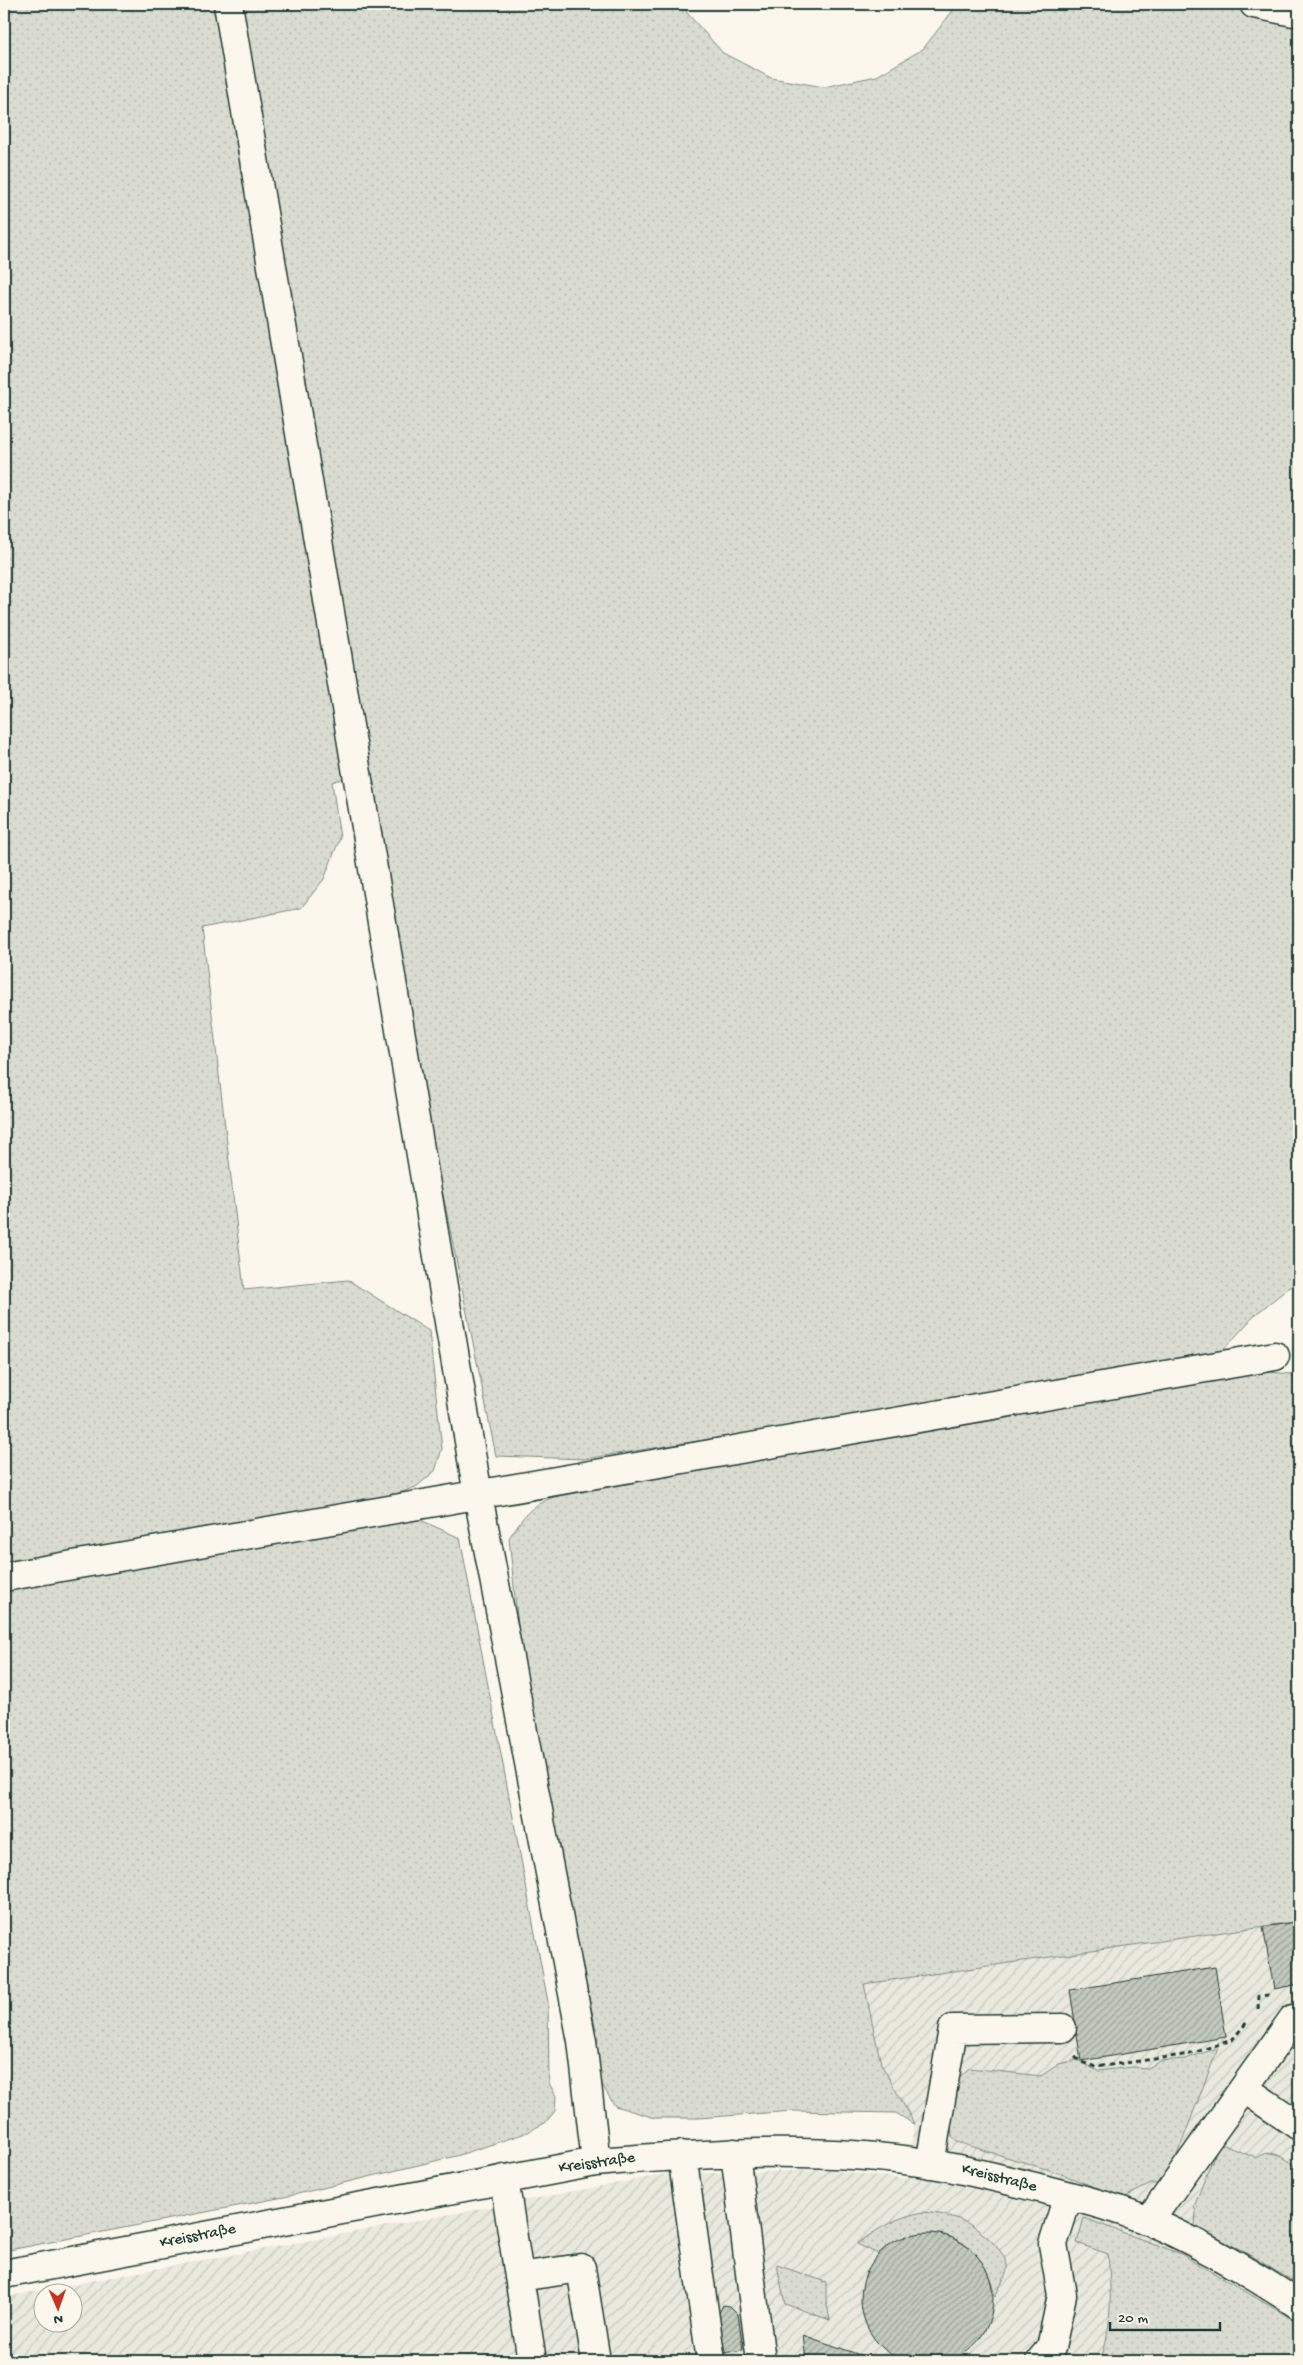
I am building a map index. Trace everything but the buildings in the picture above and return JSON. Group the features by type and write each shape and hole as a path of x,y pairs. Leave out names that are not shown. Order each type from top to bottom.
{"street":[{"path":"228,4 478,1496 582,2041 596,2162"},
{"path":"1254,4 1299,12"},
{"path":"4,1577 1275,1356"},
{"path":"1149,2221 1245,2089 1293,2019 1299,2018"},
{"path":"930,2164 953,2029 1062,2028"},
{"path":"1245,2089 1299,2126"},
{"path":"735,2153 761,2361"},
{"name":"Kreisstraße","path":"4,2274 596,2162 735,2153 873,2157 930,2164 970,2171 1068,2196 1149,2221 1218,2254 1299,2305"},
{"path":"682,2155 711,2361"},
{"path":"504,2179 532,2361"},
{"path":"1040,2361 1051,2348 1062,2295 1053,2244 1068,2196"},
{"path":"520,2277 582,2268 596,2361"}],"path":[{"path":"1062,2028 1067,2049 1081,2062 1096,2067 1190,2054 1223,2042"}],"shaded area":[{"path":"4,4 213,4 351,776 332,782 340,838 324,879 301,908 202,928 244,1290 348,1280 429,1331 442,1449 435,1471 416,1487 390,1496 4,1563"},
{"path":"236,4 684,4 687,13 723,53 771,78 824,87 877,76 923,49 958,4 1230,4 1265,18 1299,25 1299,1295 1296,1282 1256,1314 1223,1350 895,1410 584,1459 496,1456 428,1121"},
{"path":"1247,1370 1291,1374 1299,1384 1299,1921 864,1984 881,2064 915,2125 896,2113 793,2111 698,2118 655,2118 615,2106 598,2075 596,2060 598,2039 527,1715 509,1538 528,1512 542,1502 572,1492"},
{"path":"416,1518 460,1538 548,2002 549,2083 556,2096 555,2111 545,2123 523,2134 456,2156 289,2196 4,2251 4,1587"},
{"path":"1299,1921 1299,2361 4,2361 4,2297 32,2292 32,2332 82,2332 82,2283 667,2174 828,2170 907,2179 915,2125 881,2064 864,1984"},
{"path":"1218,2048 1174,2163 1163,2183 1151,2184 1123,2198 1056,2172 957,2142 952,2137 955,2082 969,2068 1041,2076 1059,2064 1077,2060 1098,2071 1132,2067 1148,2068 1160,2061 1185,2059"},
{"path":"1224,2145 1256,2158 1268,2153 1278,2155 1299,2168 1296,2180 1299,2182 1299,2285 1243,2251 1195,2227 1196,2212 1194,2207 1219,2146"},
{"path":"923,2212 950,2216 965,2222 985,2235 998,2248 1006,2262 1007,2269 995,2297 989,2275 979,2258 966,2245 950,2237 933,2233 915,2235 896,2242 878,2254 857,2244 888,2224"},
{"path":"1084,2218 1181,2254 1299,2323 1299,2361 1100,2361 1107,2335 1110,2308 1108,2254 1077,2243"},
{"path":"777,2265 826,2282 826,2300 830,2320 785,2304"}]}
